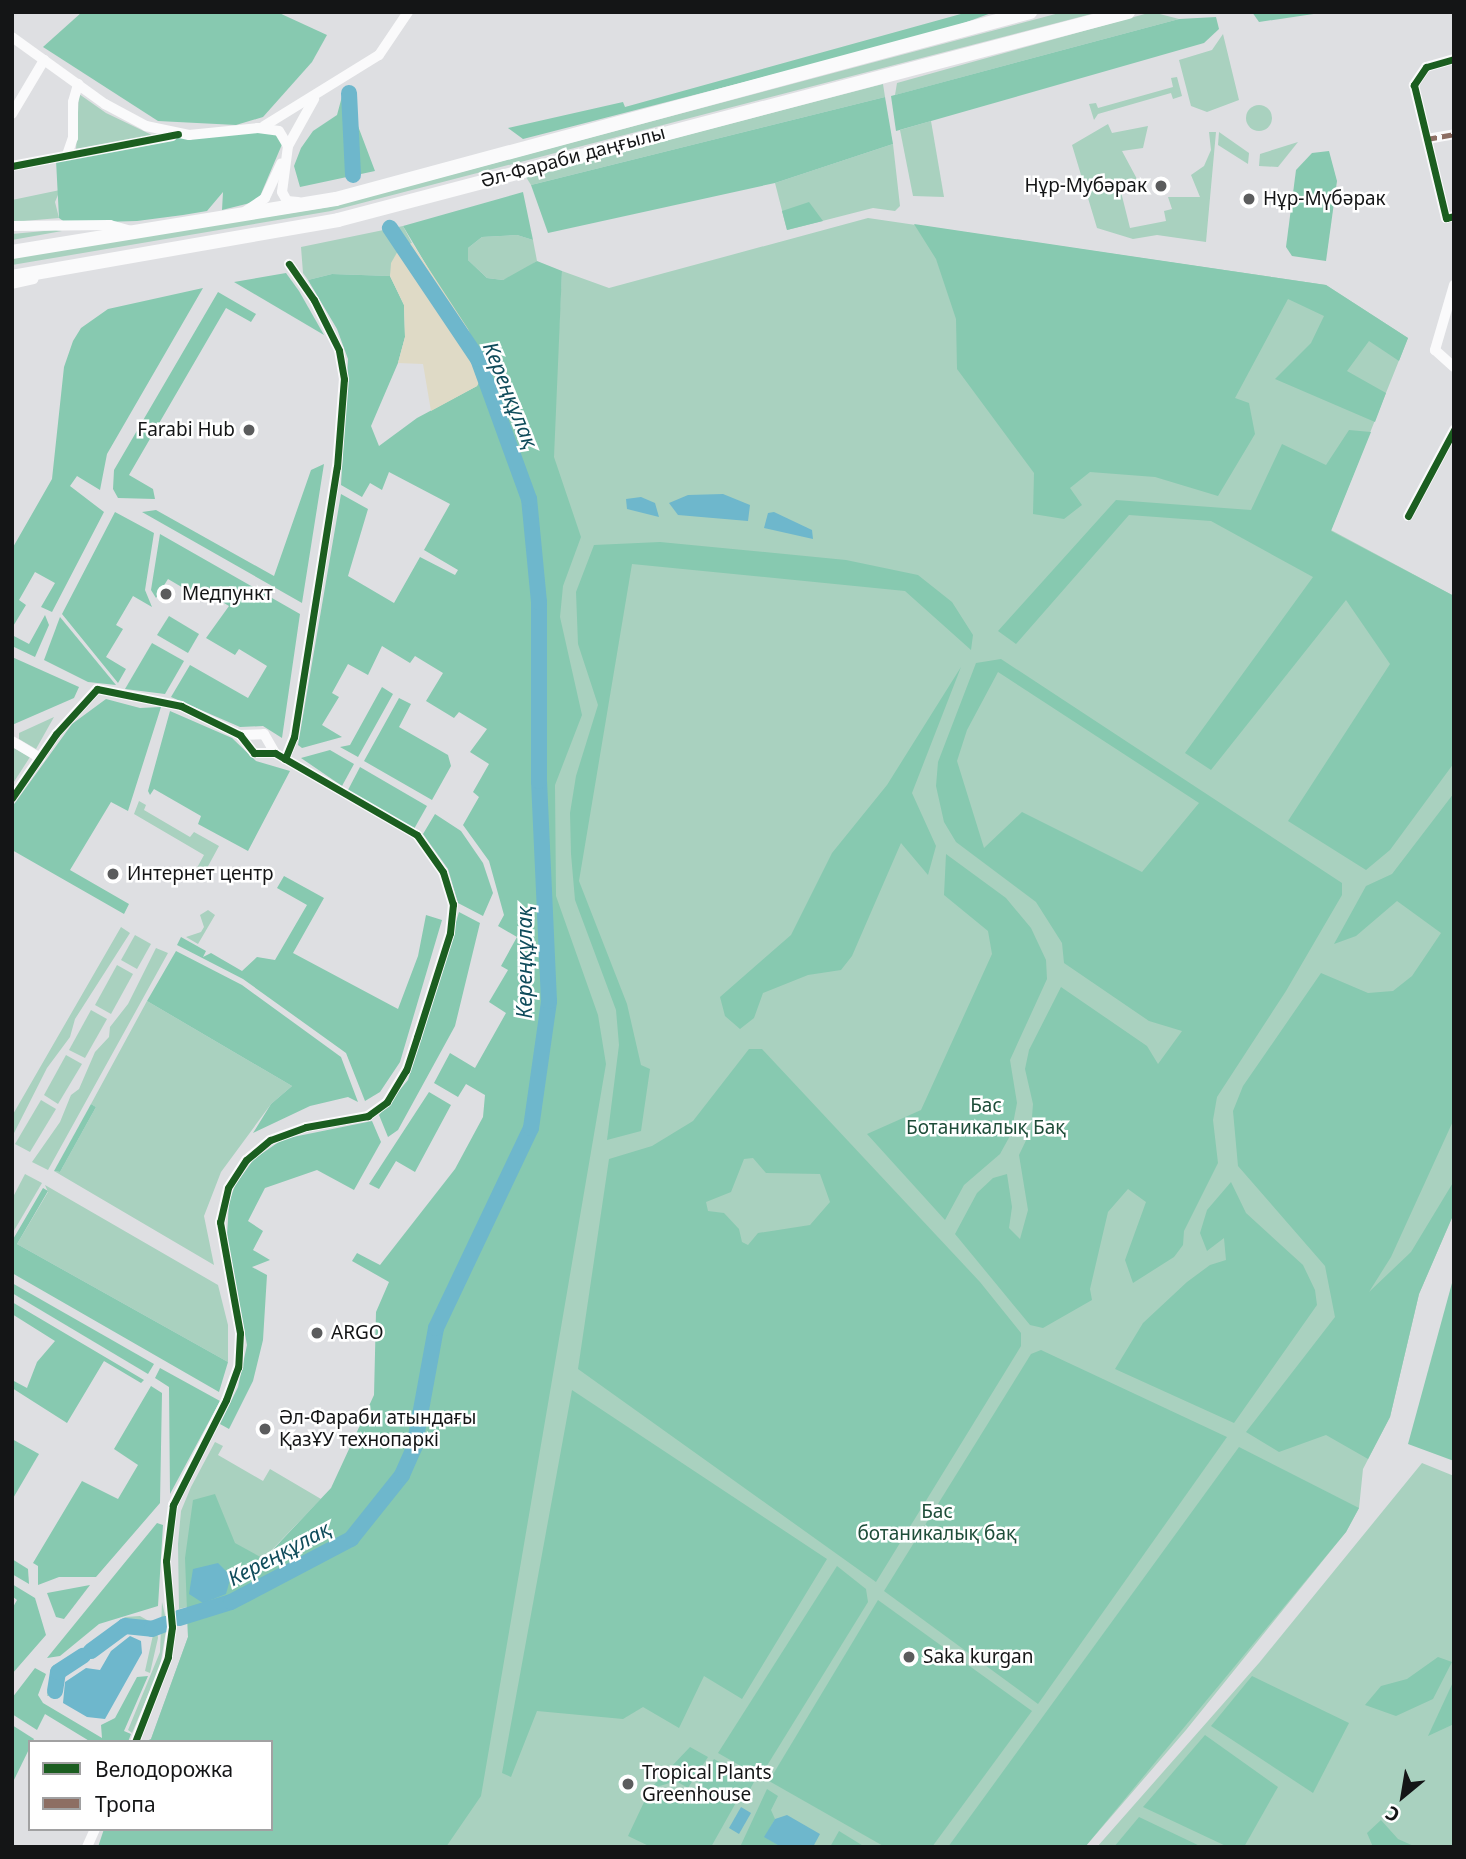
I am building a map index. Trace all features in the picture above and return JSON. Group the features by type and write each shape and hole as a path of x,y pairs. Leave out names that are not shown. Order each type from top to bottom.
{"main road":[{"name":"Әл-Фараби даңғылы","path":"12,252 206,223 336,199 1030,12"},
{"name":"Әл-Фараби даңғылы","path":"12,277 280,233 364,214 1128,12"}],"street":[{"path":"258,128 379,55 408,12"},
{"path":"12,37 124,116 178,134"},
{"path":"1454,59 1419,73 1414,85 1446,218 1454,216"},
{"path":"12,114 44,60"},
{"path":"66,155 73,138 73,102 78,84"},
{"path":"206,223 258,205 272,187 293,134 317,94"},
{"path":"12,166 178,134 258,128 293,134"},
{"path":"279,131 288,146 284,197 293,203 336,199"},
{"path":"1427,139 1454,134"},
{"path":"12,226 110,225 137,233"},
{"path":"12,284 99,262"},
{"path":"280,756 294,737 335,481 344,379 339,350 314,300 289,264"},
{"path":"1454,285 1435,350 1454,367"},
{"path":"1408,516 1454,430"},
{"path":"12,798 40,758 97,689 181,706 240,735 254,753 280,756 417,835 448,884 453,919 406,1070 387,1102 368,1116 306,1127 270,1140 246,1160 228,1188 220,1222 240,1333 239,1357 226,1400 173,1505 166,1562 172,1627 168,1657 136,1740"},
{"path":"240,735 264,734 280,756"},
{"path":"12,741 40,758"},
{"path":"87,1847 94,1831"}],"green space":[{"path":"82,12 277,12 327,35 312,62 263,117 236,125 158,121 43,47"},
{"path":"968,12 994,12 942,31 523,139 508,128 623,102 625,107"},
{"path":"1063,12 1099,12 331,211 12,265 12,257 329,207"},
{"path":"1152,12 1179,19 895,95 897,83"},
{"path":"1252,12 1327,12 1259,22"},
{"path":"1216,17 1219,29 1204,43 896,131 891,96 1179,19"},
{"path":"1223,34 1239,100 1207,112 1191,106 1179,60 1212,50"},
{"path":"1177,77 1182,96 1173,99 1171,93 1098,114 1094,120 1089,104 1096,103 1098,108 1173,87 1171,78"},
{"path":"883,84 885,97 531,185 526,177"},
{"path":"344,89 375,171 300,187 294,166 301,148 313,131 337,115"},
{"path":"79,94 106,113 156,137 76,150"},
{"path":"885,97 893,144 775,183 548,233 531,185"},
{"path":"1259,105 1268,109 1272,118 1268,127 1259,131 1250,127 1246,118 1250,109"},
{"path":"931,121 944,197 913,196 900,130"},
{"path":"1108,124 1112,133 1148,126 1143,148 1122,151 1137,179 1126,182 1128,190 1121,192 1130,228 1166,221 1164,211 1172,209 1168,197 1200,197 1191,175 1204,166 1211,150 1209,132 1216,132 1206,242 1157,235 1133,239 1097,228 1072,145"},
{"path":"272,129 283,142 258,201 222,210 223,192 207,211 183,215 137,221 66,223 59,218 56,160 163,138"},
{"path":"1219,132 1249,153 1248,164 1218,145"},
{"path":"1298,142 1278,167 1259,166 1260,154"},
{"path":"893,144 900,206 895,211 873,208 787,230 775,183"},
{"path":"1329,151 1337,181 1326,261 1292,256 1286,247 1296,170 1312,153"},
{"path":"60,190 55,202 59,218 12,222 12,200"},
{"path":"523,192 533,240 517,235 482,237 468,248 468,260 487,278 503,280 537,261 562,271 554,457 581,537 563,586 560,617 582,715 555,785 556,896 598,1015 606,1064 481,1796 446,1847 98,1847 103,1831 273,1831 273,1740 149,1740 188,1637 185,1558 193,1500 215,1494 235,1543 264,1559 331,1488 374,1395 376,1312 389,1282 352,1261 357,1253 380,1265 455,1169 483,1117 485,1095 466,1084 458,1097 434,1083 450,1053 475,1068 506,1013 489,1002 508,970 501,966 517,937 498,926 504,915 489,861 463,825 479,797 473,792 489,764 470,752 487,729 459,712 454,718 426,701 443,673 415,656 410,663 382,646 368,675 348,664 332,693 339,697 322,725 342,737 302,748 298,745 341,494 368,509 348,576 394,603 420,557 455,575 458,570 424,550 450,504 389,472 382,490 370,483 362,497 341,485 348,359 337,329 308,280 332,274 390,276 404,305 405,337 398,363 371,426 379,446 417,418 477,386 484,362 403,226"},
{"path":"809,202 823,221 787,230 782,211"},
{"name":"Бас ботаникалық бақ","path":"868,218 1326,285 1408,338 1331,530 1454,596 1454,1213 1419,1294 1390,1417 1363,1469 1359,1508 1346,1532 1186,1730 1085,1847 169,1847 273,1831 273,1740 151,1739 188,1637 187,1607 179,1609 178,1544 181,1511 191,1487 215,1442 223,1446 218,1455 263,1481 270,1469 321,1499 264,1558 340,1529 520,1063 562,271 609,288"},
{"path":"914,224 1326,285 1408,338 1399,361 1369,341 1347,371 1386,393 1375,422 1275,379 1311,343 1324,316 1288,299 1235,398 1249,403 1255,434 1218,496 1155,477 1090,472 1070,488 1082,505 1064,519 1033,514 1034,473 957,369 956,319 936,259"},
{"path":"403,226 412,243 399,249 390,276 332,274 308,280 303,273 301,247"},
{"path":"62,231 12,240 12,234"},
{"path":"517,235 533,240 537,261 519,273 503,280 487,278 468,260 468,248 482,237"},
{"path":"286,273 299,291 324,335 234,282"},
{"path":"203,288 107,454 100,490 77,476 70,486 104,512 52,612 41,607 55,583 35,572 19,600 26,605 12,628 12,549 52,479 64,367 73,341 81,328 108,309"},
{"path":"218,292 256,314 251,322 226,308 129,475 153,489 155,499 118,498 113,489 114,470"},
{"path":"1349,430 1371,432 1331,531 1454,596 1454,763 1390,850 1366,870 1288,821 1390,664 1346,600 1211,770 1185,753 1313,577 1211,521 1129,515 1016,644 998,631 1116,500 1251,510 1282,444 1326,465"},
{"path":"324,464 302,603 142,512 156,510 274,576 311,470"},
{"path":"115,512 154,533 145,590 152,607 133,596 116,625 123,629 106,657 126,669 118,683 62,614"},
{"path":"160,534 300,614 282,738 263,726 240,727 171,697 190,665 248,698 267,666 239,649 235,655 206,638 229,606 201,589 197,596 168,579 156,598 151,590"},
{"path":"660,542 846,560 918,575 952,602 973,635 971,650 905,591 632,564 579,881 627,1004 641,1065 650,1069 641,1131 607,1140 619,1045 616,1010 575,900 571,854 570,813 576,776 598,705 578,644 576,592 594,545"},
{"path":"45,615 49,625 35,657 12,646 12,635 29,644"},
{"path":"169,616 199,634 188,653 157,635"},
{"path":"60,617 116,685 88,682 44,660"},
{"path":"152,643 184,661 165,694 125,689"},
{"path":"12,657 79,687 74,698 12,725"},
{"path":"1001,659 1342,883 1342,895 1286,991 1217,1097 1213,1120 1218,1163 1184,1231 1183,1245 1174,1257 1133,1283 1125,1260 1146,1202 1128,1189 1108,1212 1090,1289 1092,1300 1043,1328 1030,1325 955,1234 977,1193 993,1178 1007,1174 1012,1207 1009,1228 1020,1239 1028,1210 1019,1155 1031,1130 1033,1104 1025,1069 1029,1050 1061,987 1147,1046 1158,1064 1182,1031 1149,1021 1064,963 1062,943 1036,902 956,842 944,822 936,786 938,762 976,663","holes":["998,672 1199,803 1142,872 1022,812 984,848 957,761 967,730"]},
{"path":"961,667 912,793 936,846 928,875 901,843 852,956 841,970 808,975 763,993 754,1018 740,1029 725,1016 720,997 791,935 832,853 887,785"},
{"path":"382,687 393,694 358,757 340,747 350,745"},
{"path":"399,698 411,704 399,727 448,755 451,766 432,800 364,761"},
{"path":"106,699 140,708 161,707 128,811 111,802 70,870 129,904 124,914 12,850 12,807 72,724"},
{"path":"170,711 232,738 256,761 290,771 248,851 198,824 201,816 154,789 150,795 148,791"},
{"path":"54,717 36,749 19,739 19,733"},
{"path":"12,747 30,757 12,785"},
{"path":"330,750 354,764 342,786 301,758"},
{"path":"360,767 427,806 414,829 348,790"},
{"path":"1454,793 1454,1119 1391,1257 1369,1292 1411,1252 1454,1181 1454,1213 1419,1294 1390,1417 1368,1459 1326,1435 1279,1452 1246,1432 1335,1317 1325,1266 1238,1166 1233,1111 1243,1086 1321,973 1368,993 1393,991 1412,976 1441,933 1397,901 1356,936 1334,944 1366,886 1392,874"},
{"path":"139,801 146,805 144,810 190,837 194,832 219,846 200,881 192,877 204,855 134,814"},
{"path":"435,814 461,831 483,863 493,893 483,916 458,903 448,869 423,834"},
{"name":"Бас Ботаникалық Бақ","path":"946,854 1006,898 1031,928 1046,960 1047,979 1010,1060 1017,1103 1011,1134 1000,1154 964,1185 945,1220 867,1134 921,1110 992,954 988,931 944,895"},
{"path":"284,876 324,898 293,953 398,1009 418,956 426,915 442,920 400,1062 380,1092 365,1101 346,1053 243,979 177,945 181,937 206,951 203,957 211,953 242,971 257,957 275,960 307,905 277,888"},
{"path":"208,910 215,915 198,944 186,937 201,932 204,927 200,915"},
{"path":"459,912 480,923 455,1026 398,1130 388,1137 379,1115 408,1080"},
{"path":"121,927 130,933 75,1019 70,1037 47,1068 12,1137 12,1116"},
{"path":"135,935 151,944 137,969 121,960"},
{"path":"156,948 168,953 48,1170 32,1162 60,1122 71,1095 79,1089 95,1052 109,1037 110,1027 128,1004"},
{"path":"176,951 242,985 341,1057 358,1102 348,1097 310,1106 253,1133 271,1104 292,1086 147,1001"},
{"path":"117,965 133,974 111,1014 95,1005"},
{"path":"147,1001 292,1086 271,1104 221,1172 204,1216 214,1265 54,1171 60,1172 96,1107 91,1104"},
{"path":"91,1010 107,1019 85,1058 69,1050"},
{"path":"749,1049 762,1049 980,1282 1021,1333 1021,1346 876,1582 578,1369 609,1159 652,1146 693,1121","holes":["753,1158 766,1173 820,1174 830,1202 810,1225 758,1233 748,1245 742,1242 739,1229 724,1213 708,1211 706,1202 731,1192 744,1159"]},
{"path":"66,1055 82,1064 58,1104 44,1095"},
{"path":"429,1092 451,1105 415,1172 396,1161 379,1189 369,1184"},
{"path":"41,1100 56,1109 30,1152 15,1144"},
{"path":"91,1104 96,1107 60,1172 54,1171"},
{"path":"372,1121 381,1142 354,1190 317,1170 265,1188 248,1221 263,1231 253,1250 270,1260 252,1267 267,1275 263,1340 253,1381 229,1429 220,1424 238,1387 247,1345 227,1235 229,1203 235,1185 254,1159 283,1139"},
{"path":"25,1174 42,1183 12,1234 12,1199"},
{"path":"1231,1182 1246,1213 1303,1265 1315,1290 1317,1305 1234,1423 1115,1369 1143,1323 1187,1282 1210,1265 1226,1260 1224,1238 1207,1251 1200,1233 1207,1210"},
{"path":"45,1185 218,1285 228,1325 228,1362 17,1244 48,1192"},
{"path":"43,1188 48,1191 17,1244 228,1362 219,1392 12,1273 12,1241"},
{"path":"12,1283 154,1364 148,1374 12,1293"},
{"path":"1452,1283 1454,1284 1454,1461 1408,1444"},
{"path":"12,1302 144,1380 141,1383 104,1361 67,1423 12,1388 12,1380 27,1388 37,1362 55,1341 12,1314"},
{"path":"1041,1350 1227,1437 1038,1704 884,1591 1031,1354"},
{"path":"160,1368 220,1401 170,1494 169,1387 155,1378"},
{"path":"151,1386 162,1393 160,1503 96,1577 59,1577 38,1585 38,1566 33,1563 82,1481 118,1499 138,1465 114,1449"},
{"path":"572,1390 827,1559 742,1699 704,1676 679,1728 643,1707 623,1719 537,1711 511,1777 502,1773"},
{"path":"12,1439 39,1454 12,1500"},
{"path":"1239,1447 1359,1508 1346,1532 1085,1847 948,1847"},
{"path":"1422,1463 1454,1476 1454,1847 1097,1847 1259,1663"},
{"path":"157,1523 163,1525 158,1606 99,1624 60,1656 47,1658"},
{"path":"12,1559 28,1569 29,1584 12,1574"},
{"path":"837,1566 866,1589 868,1602 760,1777 718,1753"},
{"path":"12,1584 35,1598 46,1635 12,1674 12,1609 17,1600 12,1596"},
{"path":"90,1585 64,1619 56,1617 47,1593"},
{"path":"878,1600 1032,1711 932,1847 885,1847 769,1781"},
{"path":"162,1602 167,1624 160,1667 132,1733 128,1730 160,1652"},
{"path":"140,1616 156,1625 158,1638 150,1673 145,1671 153,1635 137,1628 126,1629 91,1654 88,1650 125,1617"},
{"path":"84,1652 88,1657 56,1678 53,1695 47,1696 51,1674 66,1659"},
{"path":"1438,1657 1452,1662 1433,1699 1396,1716 1365,1705 1381,1686 1407,1679"},
{"path":"35,1668 46,1674 38,1695 43,1703 102,1738 101,1725 115,1718 137,1677 148,1676 124,1731 131,1734 129,1740 88,1740 45,1714 37,1730 12,1714 12,1698"},
{"path":"1252,1676 1349,1723 1313,1793 1211,1726"},
{"path":"1454,1680 1454,1724 1428,1736"},
{"path":"12,1725 34,1739 28,1740 28,1751 12,1784"},
{"path":"1205,1735 1278,1787 1244,1847 1228,1847 1143,1807"},
{"path":"690,1747 708,1757 688,1788 676,1781 650,1789"},
{"path":"714,1759 754,1782 743,1802 738,1799 711,1847 651,1847 628,1836 645,1800 675,1789 690,1796"},
{"path":"767,1789 778,1796 771,1810 775,1819 765,1837 781,1847 740,1847"},
{"path":"1139,1817 1202,1847 1114,1847"},
{"path":"1381,1820 1398,1839 1416,1847 1373,1847 1367,1833"},
{"path":"839,1831 865,1847 830,1847"}],"sand":[{"path":"412,243 468,329 486,370 477,386 431,411 423,364 398,363 405,337 404,305 390,276 391,263 399,249"}],"water":[{"path":"723,494 750,505 748,521 678,515 669,503 688,495"},
{"path":"641,497 655,503 659,517 627,509 626,499"},
{"path":"774,512 812,530 813,539 764,528 768,513"},
{"path":"218,1563 231,1576 226,1594 203,1603 189,1594 193,1569"},
{"path":"130,1636 141,1641 142,1653 105,1719 87,1717 63,1703 65,1682 86,1668 100,1670 111,1651"},
{"path":"741,1807 751,1813 739,1834 729,1828"},
{"path":"787,1815 820,1834 813,1847 781,1847 764,1837 775,1819"}],"waterway":[{"name":"Кереңқұлақ","path":"349,93 353,175"},
{"name":"Кереңқұлақ","path":"179,1618 231,1602 351,1539 402,1475 414,1448 436,1328 531,1128 549,1001 539,781 539,602 529,499 478,359 390,228"},
{"name":"Кереңқұлақ","path":"91,1651 125,1626 152,1629 165,1624"},
{"name":"Кереңқұлақ","path":"55,1691 58,1672 83,1656"}],"marked path":[{"path":"1427,139 1454,134"}],"cycle path":[{"path":"1454,59 1426,67 1414,85 1446,218 1454,216"},
{"path":"12,166 178,134"},
{"path":"285,759 294,737 337,467 344,379 339,350 314,300 289,264"},
{"path":"1408,516 1454,430"},
{"path":"12,798 56,734 97,689 181,706 240,735 254,753 275,753 417,835 443,872 453,904 450,933 406,1070 387,1102 368,1116 306,1127 270,1140 246,1160 228,1188 220,1222 240,1333 238,1367 226,1400 173,1505 166,1561 172,1627 168,1657 136,1740"}],"place":[{"name":"Нұр-Мубәрак","path":"1161,186"},
{"name":"Нұр-Мүбәрак","path":"1249,199"},
{"name":"Farabi Hub","path":"249,430"},
{"name":"Медпункт","path":"166,594"},
{"name":"Интернет центр","path":"113,874"},
{"name":"ARGO","path":"317,1333"},
{"name":"Әл-Фараби атындағы ҚазҰУ технопаркі","path":"265,1429"},
{"name":"Saka kurgan","path":"909,1657"},
{"name":"Tropical Plants Greenhouse","path":"628,1784"}]}
